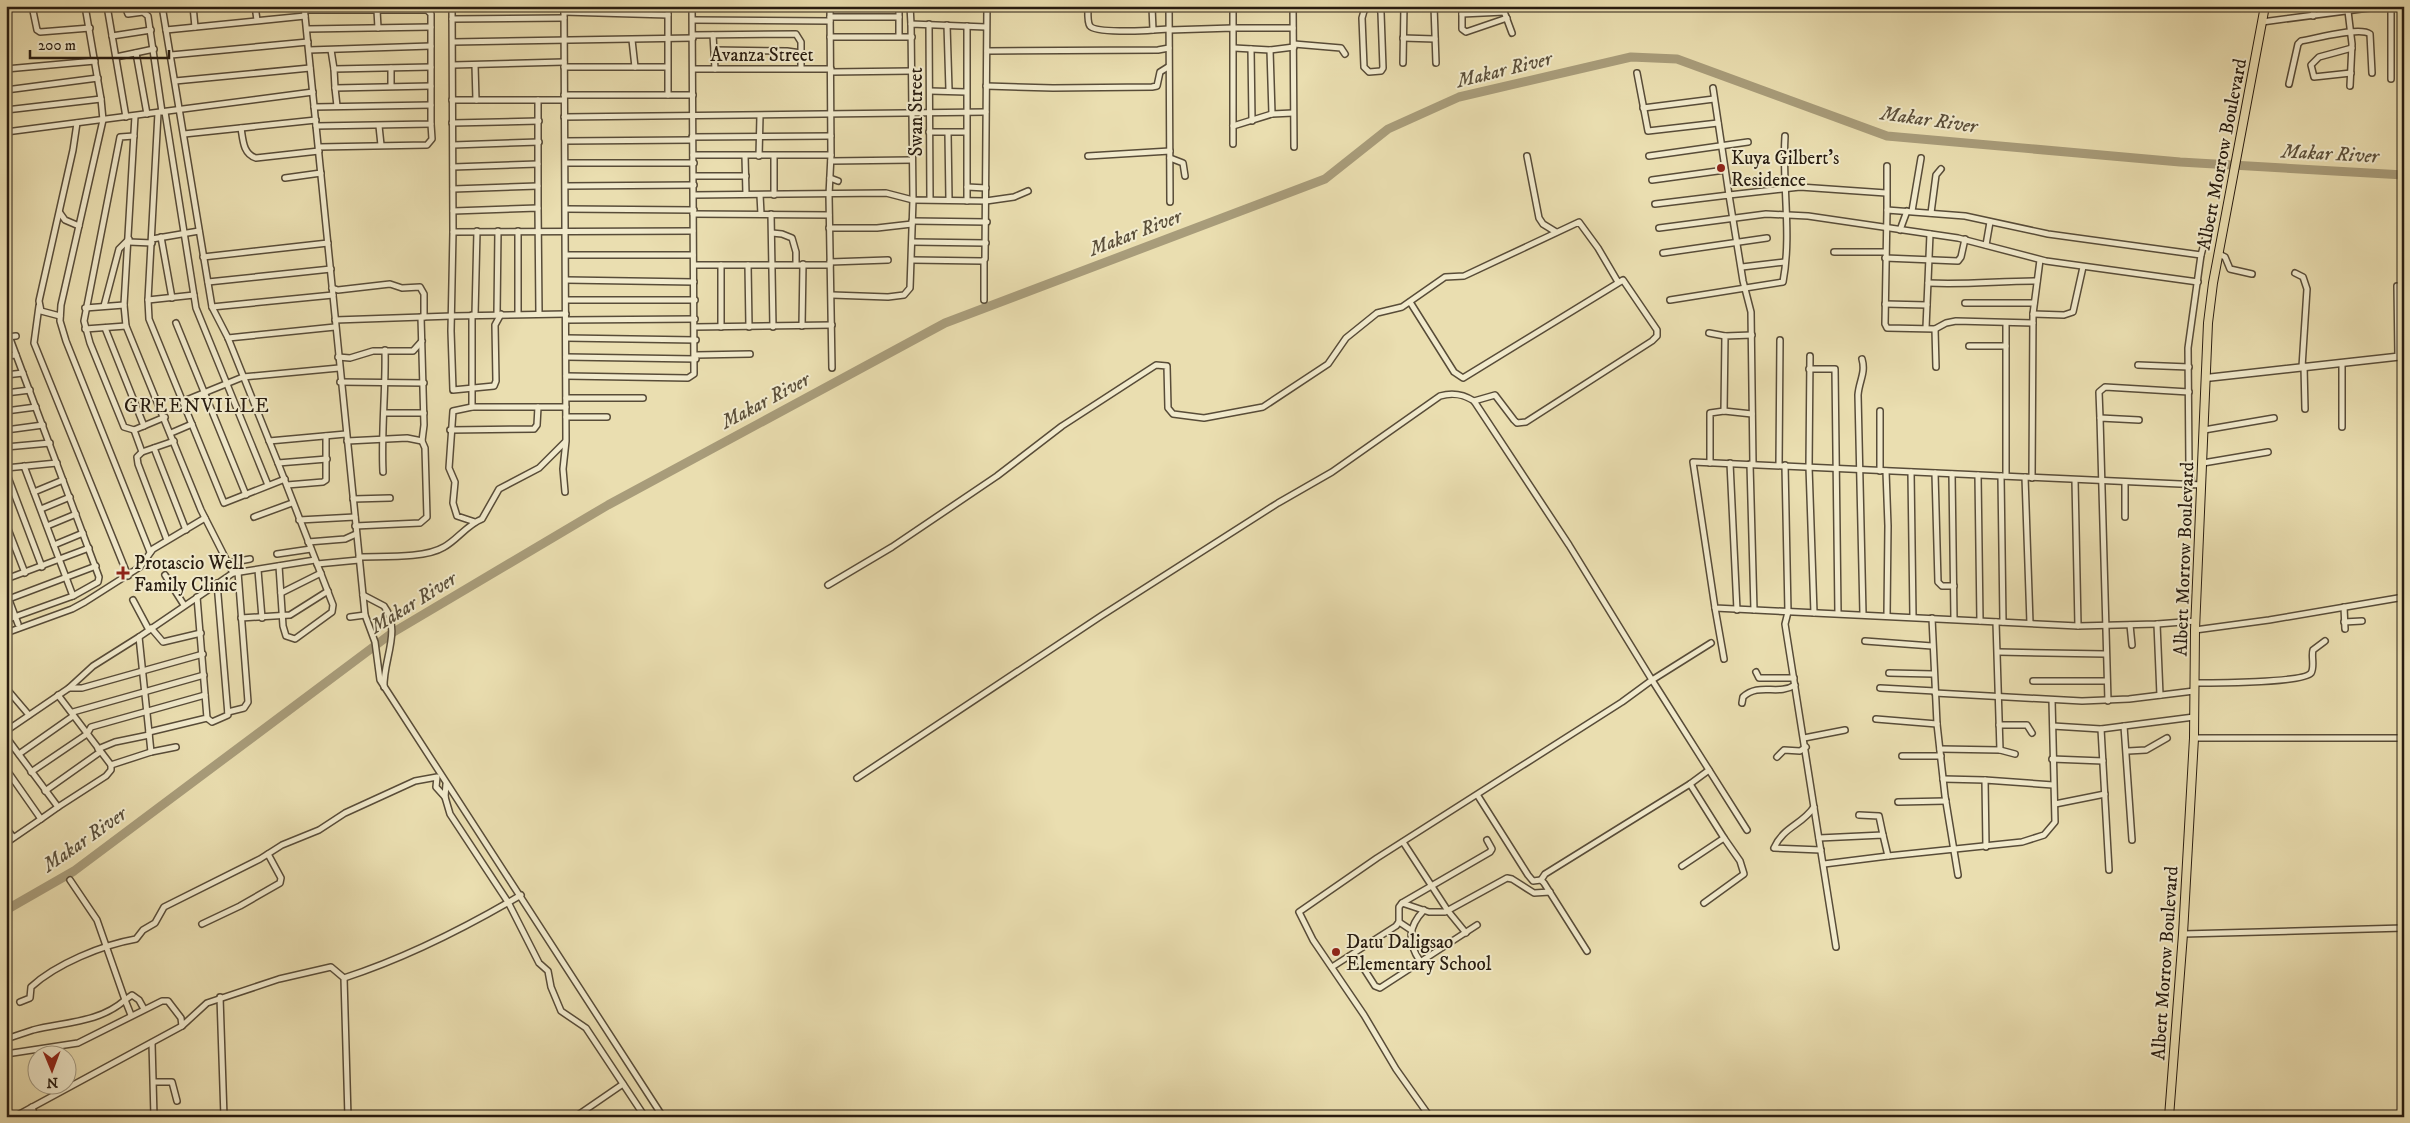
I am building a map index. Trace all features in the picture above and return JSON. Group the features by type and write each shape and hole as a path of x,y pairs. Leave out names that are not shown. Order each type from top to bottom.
{"main road":[{"name":"Albert Morrow Boulevard","path":"2169,1117 2183,934 2194,738 2195,630 2210,306 2265,6"}],"street":[{"path":"32,6 37,30 40,32 90,28"},
{"path":"85,6 98,78 103,120 60,316 66,341 150,552"},
{"path":"107,6 126,117"},
{"path":"126,6 130,15 148,14 162,112 199,318 268,485"},
{"path":"162,6 176,81 212,307 228,338 333,605 332,612 297,639 286,636 282,617 279,566"},
{"path":"193,6 195,27"},
{"path":"255,6 257,20"},
{"path":"452,6 454,232 452,388 456,391 489,388 495,384 495,325 499,314 498,231"},
{"path":"668,6 668,95"},
{"path":"566,376 688,378 694,374 696,340 693,255 692,6"},
{"path":"830,6 831,158 829,228 832,295 832,368"},
{"path":"899,6 899,36"},
{"path":"832,295 888,297 904,295 910,288 912,260 912,37 910,6"},
{"path":"984,300 984,260 987,222 987,6"},
{"path":"1153,30 1152,6 1088,7 1089,24 1094,29 1153,30 1169,30 1293,28"},
{"path":"1169,6 1170,202"},
{"path":"1370,6 1364,11 1362,18 1364,66 1368,72 1381,71 1383,68 1381,13 1378,6"},
{"path":"1403,63 1404,6"},
{"path":"1434,6 1436,64"},
{"path":"1462,6 1462,29 1466,32 1507,18"},
{"path":"2313,16 2314,6"},
{"path":"2262,22 2384,6"},
{"path":"2391,6 2391,79"},
{"path":"1234,144 1233,7 1293,7 1294,147"},
{"path":"1462,14 1503,9 1512,34"},
{"path":"377,10 378,28"},
{"path":"166,30 257,20 305,11 426,10 431,14 432,139 430,144 319,149 256,158 250,156 245,150 241,128"},
{"path":"2346,10 2351,32 2352,48 2350,86"},
{"path":"305,11 331,270 340,382 365,615 375,642 380,680 439,776 521,895 631,1070 664,1117"},
{"path":"452,19 564,12 668,15"},
{"path":"564,12 566,441 563,469 565,492"},
{"path":"693,20 899,17"},
{"path":"911,24 986,27"},
{"name":"Swan Street","path":"929,24 930,199"},
{"path":"947,25 949,90"},
{"path":"967,26 967,200"},
{"path":"307,29 431,28"},
{"path":"112,36 151,30"},
{"path":"2289,84 2299,42 2364,30 2370,34 2372,73"},
{"path":"453,42 632,40 713,35 796,34 800,38 801,68"},
{"path":"713,35 715,69"},
{"path":"830,36 912,37"},
{"path":"1403,38 1435,39"},
{"path":"632,40 635,67"},
{"path":"171,55 308,42"},
{"path":"309,50 431,46"},
{"path":"1234,48 1270,50 1294,46 1341,48 1345,54"},
{"path":"987,51 1158,50 1169,48"},
{"path":"2351,73 2314,77 2311,65 2319,57 2352,48"},
{"path":"116,57 154,49"},
{"path":"1251,49 1252,120"},
{"path":"331,50 337,106"},
{"path":"714,50 788,50 801,53"},
{"path":"1270,50 1272,114"},
{"path":"136,53 147,114"},
{"path":"6,69 95,61"},
{"path":"475,65 476,100"},
{"path":"453,66 564,65 667,67"},
{"path":"334,69 430,67"},
{"path":"1157,86 1159,73 1168,67"},
{"path":"176,81 310,68"},
{"path":"391,68 391,86"},
{"name":"Avanza Street","path":"693,69 801,68 831,71 912,71"},
{"path":"1638,72 1646,126 1649,132 1718,123"},
{"path":"6,90 98,78"},
{"path":"335,88 431,86"},
{"path":"986,86 1060,88 1157,86 1168,92"},
{"path":"1713,88 1736,242 1751,307 1751,464 1754,610"},
{"path":"930,91 949,90 966,92"},
{"path":"6,132 313,92"},
{"path":"452,100 538,100 693,95"},
{"path":"6,110 101,99"},
{"path":"1643,108 1714,99"},
{"path":"538,100 539,314"},
{"path":"314,107 431,105"},
{"path":"162,112 148,300 149,319 222,500 228,503 285,479"},
{"path":"564,117 986,112"},
{"path":"1233,126 1272,114 1293,113"},
{"path":"136,116 124,305 126,326 205,518 228,563 235,572 248,702 244,708 228,712"},
{"path":"759,156 760,116"},
{"path":"184,134 316,120"},
{"path":"452,123 538,121"},
{"path":"77,124 60,213 34,328 36,349 128,576"},
{"path":"316,126 431,124"},
{"path":"379,126 380,145"},
{"path":"929,132 966,132"},
{"path":"948,133 949,200"},
{"path":"134,136 120,137 107,208 85,308 85,329 124,427 134,430 165,418"},
{"path":"565,141 831,136"},
{"path":"1670,300 1782,283 1787,215 1784,162 1785,136"},
{"path":"453,145 539,142"},
{"path":"1649,156 1748,142"},
{"path":"1088,156 1170,152"},
{"path":"693,155 912,160"},
{"path":"745,156 746,194"},
{"path":"774,156 774,195"},
{"path":"1528,156 1539,218 1543,224 1556,232"},
{"path":"1170,158 1183,164 1185,176"},
{"path":"1900,230 1909,211 1921,158"},
{"path":"1784,162 1807,160"},
{"path":"566,163 694,163"},
{"path":"453,167 538,164"},
{"path":"1887,166 1885,255 1885,324 1887,328 1935,329 1946,323 1956,321 2033,323"},
{"path":"1931,213 1936,175 1941,169"},
{"path":"1652,180 1724,170"},
{"path":"285,178 321,173"},
{"path":"694,176 746,176"},
{"path":"830,178 838,181"},
{"path":"566,186 694,185"},
{"path":"453,189 538,186"},
{"path":"1655,204 1786,187 1886,193"},
{"path":"967,188 986,188"},
{"path":"694,195 886,193 897,198 912,200 986,201 1014,197 1028,191"},
{"path":"760,195 761,214"},
{"path":"453,211 538,208"},
{"path":"566,209 829,215"},
{"path":"1886,210 1965,216 2048,234 2201,255"},
{"path":"60,213 65,220 79,226"},
{"path":"771,214 773,327"},
{"path":"1658,228 1732,218 1787,215 1816,217 1886,229 1965,239 2040,260 2198,282"},
{"path":"829,228 877,228 912,222 987,222"},
{"path":"828,585 892,547 997,476 1056,431 1156,365 1167,366 1168,408 1173,414 1204,418 1263,408 1328,364 1346,338 1377,313 1396,309 1410,302 1445,277 1464,276 1579,222 1598,248 1618,282"},
{"path":"1986,245 1990,222"},
{"path":"454,232 693,230"},
{"path":"104,306 117,256 124,242 129,240 152,241 161,237 199,231"},
{"path":"518,231 518,314"},
{"path":"472,407 477,232"},
{"path":"2192,485 2189,467 2188,348 2201,255 2207,233"},
{"path":"772,234 786,234 792,238 800,264 802,326"},
{"path":"1926,328 1930,234"},
{"path":"161,237 172,298"},
{"path":"1663,253 1767,238"},
{"path":"1834,252 1958,261 1961,258 1965,239"},
{"path":"912,242 986,243"},
{"path":"204,257 328,243"},
{"path":"2219,254 2225,257 2230,269 2252,274"},
{"path":"566,255 693,255"},
{"path":"117,256 127,262"},
{"path":"694,265 830,264 888,260"},
{"path":"912,260 984,260"},
{"path":"2032,478 2033,314 2040,260"},
{"path":"1742,267 1785,262"},
{"path":"720,265 721,327"},
{"path":"748,265 749,327"},
{"path":"2033,314 2064,315 2073,312 2083,267"},
{"path":"208,282 331,270"},
{"path":"2295,273 2303,277 2306,283 2303,366 2305,409"},
{"path":"566,280 694,282"},
{"path":"1410,302 1454,372 1461,378 1465,378 1623,280 1657,330 1656,338 1526,422 1514,420 1495,395 1474,401"},
{"path":"1928,283 1958,285 1970,282 2036,281"},
{"path":"332,288 345,289 390,284 402,288 420,287 424,294 422,317 424,383 422,442 425,448 427,507 425,520 420,523 356,526"},
{"path":"2206,378 2401,356 2397,286"},
{"path":"148,300 194,295"},
{"path":"212,307 333,295"},
{"path":"566,300 695,300"},
{"path":"1965,303 2034,303"},
{"path":"1885,304 1927,306"},
{"path":"85,308 124,305"},
{"path":"39,306 42,311 60,316"},
{"path":"335,320 499,314 695,319"},
{"path":"2003,622 2006,323"},
{"path":"176,324 246,495"},
{"path":"695,327 832,325"},
{"path":"85,329 126,326"},
{"path":"228,338 335,327"},
{"path":"105,328 144,426"},
{"path":"1935,329 1936,367"},
{"path":"1709,333 1725,336 1752,335"},
{"path":"6,620 73,596 98,582 99,577 30,390 8,337 16,336"},
{"path":"1724,411 1725,336"},
{"path":"566,338 696,340"},
{"path":"1780,340 1782,465 1788,612 1785,624 1806,747 1836,947"},
{"path":"338,358 350,358 385,350 413,351 422,341"},
{"path":"1969,346 2006,346"},
{"path":"382,472 381,440 386,382 385,350"},
{"path":"566,358 696,357 750,354"},
{"path":"6,356 16,355"},
{"path":"1810,356 1809,467 1814,613"},
{"path":"1862,359 1864,372 1859,383 1858,395 1862,614"},
{"path":"2342,364 2342,427"},
{"path":"2138,365 2189,366"},
{"path":"184,402 243,377 339,368"},
{"path":"1809,369 1835,369 1838,613"},
{"path":"6,375 23,373"},
{"path":"340,382 424,383"},
{"path":"2108,700 2105,654 2100,392 2105,387 2189,392"},
{"path":"6,393 30,390"},
{"path":"857,778 1101,616 1332,472 1440,396 1454,393 1474,401 1569,545 1747,830"},
{"path":"566,398 643,398"},
{"path":"6,411 36,407"},
{"path":"475,522 457,516 454,510 455,482 450,468 450,430 453,411 472,407 566,407"},
{"path":"450,430 534,429 537,425 538,407"},
{"path":"1710,462 1710,413 1724,411 1752,414"},
{"path":"1880,411 1888,526 1887,615"},
{"path":"384,413 424,413"},
{"path":"566,417 607,417"},
{"path":"2100,418 2139,420"},
{"path":"2204,430 2274,418"},
{"path":"171,433 192,424"},
{"path":"6,430 43,425"},
{"path":"134,430 142,452"},
{"path":"269,441 346,434"},
{"path":"287,485 323,482 327,476 326,436"},
{"path":"347,441 407,438 422,442"},
{"path":"167,540 137,457 142,452 174,440"},
{"path":"6,731 69,688 93,666 235,572 434,551 454,541 475,522 484,517 499,489 548,461 566,441"},
{"path":"6,447 50,443"},
{"path":"154,448 186,530"},
{"path":"2203,463 2268,452"},
{"path":"278,463 327,459"},
{"path":"6,468 57,462"},
{"path":"1724,659 1693,462 2202,485"},
{"path":"1730,463 1737,610"},
{"path":"24,466 73,596"},
{"path":"6,472 42,567"},
{"path":"1911,472 1913,617"},
{"path":"1935,473 1938,582 1942,586 1954,586"},
{"path":"1952,474 1954,619"},
{"path":"1978,475 1980,620"},
{"path":"2024,477 2030,623"},
{"path":"34,492 63,480"},
{"path":"2075,480 2078,626"},
{"path":"2125,482 2125,517"},
{"path":"41,509 70,497"},
{"path":"353,499 390,498"},
{"path":"254,517 292,503"},
{"path":"47,526 76,514"},
{"path":"298,520 355,517"},
{"path":"6,633 72,609 128,576 140,567 150,552 205,518"},
{"path":"6,524 24,573"},
{"path":"54,545 83,533"},
{"path":"308,542 345,539 356,534"},
{"path":"7,577 42,567 89,548"},
{"path":"277,554 311,549"},
{"path":"228,563 250,559"},
{"path":"8,599 96,566"},
{"path":"258,570 262,618"},
{"path":"281,593 320,573"},
{"path":"165,575 184,605"},
{"path":"197,597 207,718 209,722 226,717 228,712 217,583"},
{"path":"241,618 282,617 296,612 328,591"},
{"path":"6,592 18,624"},
{"path":"363,596 384,606 390,619 392,633 384,687"},
{"path":"2195,630 2344,608 2404,597"},
{"path":"133,600 150,629 163,642 201,633"},
{"path":"1715,608 1887,615 2078,626 2196,621"},
{"path":"2344,608 2344,629"},
{"path":"350,617 365,615"},
{"path":"1932,618 1933,674 1937,724 1946,801 1958,875"},
{"path":"2344,622 2362,621"},
{"path":"1996,622 2000,750"},
{"path":"2157,624 2160,695"},
{"path":"2130,625 2132,645"},
{"path":"139,637 151,752"},
{"path":"1865,641 1932,646"},
{"path":"1880,688 1998,698 2052,700 2108,700 2160,695 2194,687 2274,681 2309,675 2312,670 2313,650 2325,641"},
{"path":"1430,1117 1309,934 1299,912 1403,842 1478,796 1711,643"},
{"path":"1998,652 2105,654"},
{"path":"69,688 82,688 202,654"},
{"path":"1756,672 1759,678 1794,678"},
{"path":"1889,673 1933,674"},
{"path":"19,754 73,714 204,675"},
{"path":"2033,681 2107,681"},
{"path":"1742,703 1743,697 1751,691 1764,689 1785,690 1795,685"},
{"path":"6,688 29,715"},
{"path":"6,843 106,776 111,770 111,764 58,695"},
{"path":"31,772 87,734 91,727 205,695"},
{"path":"1824,864 1986,847 2022,842 2044,835 2055,822 2052,700"},
{"path":"2053,726 2101,729 2194,717"},
{"path":"45,791 99,750 115,742 207,718"},
{"path":"1876,719 1937,724"},
{"path":"1999,725 2027,725 2032,733"},
{"path":"2124,726 2128,751 2132,840"},
{"path":"2101,729 2110,870"},
{"path":"1804,738 1845,730"},
{"path":"6,737 58,807"},
{"path":"2128,751 2146,750 2166,738"},
{"path":"2194,738 2404,738"},
{"path":"111,764 176,747"},
{"path":"1777,757 1784,750 1799,751 1806,747"},
{"path":"1940,749 2000,750 2015,754"},
{"path":"1902,756 1941,756"},
{"path":"2052,759 2103,761"},
{"path":"6,769 41,819"},
{"path":"1478,796 1533,881 1541,880 1545,874 1690,784 1708,770"},
{"path":"439,776 436,787 445,797 456,824 508,902 539,963 550,974 551,987 561,1011 586,1028 645,1117"},
{"path":"20,1002 30,998 30,987 45,974 107,946 136,939 143,930 155,923 164,907 293,840 319,830 345,813 411,783 439,776"},
{"path":"1943,779 2053,785"},
{"path":"1985,780 1986,847"},
{"path":"445,797 446,784"},
{"path":"1690,784 1740,861 1745,873 1704,903"},
{"path":"2055,804 2105,794"},
{"path":"1898,802 1946,801"},
{"path":"1814,806 1806,818 1784,832 1774,848 1821,850"},
{"path":"1859,815 1879,816 1888,856"},
{"path":"6,828 13,837"},
{"path":"1819,838 1883,835"},
{"path":"1682,866 1724,838"},
{"path":"1400,922 1399,907 1402,903 1490,852 1492,849 1487,840"},
{"path":"1403,842 1448,911 1466,933"},
{"path":"202,924 240,906 280,883 281,878 268,854"},
{"path":"1402,903 1435,913 1448,911 1493,884 1507,878 1512,878 1534,893 1550,892"},
{"path":"70,880 95,916 131,1015"},
{"path":"1541,880 1588,951"},
{"path":"344,978 400,958 521,895"},
{"path":"1420,962 1410,944 1411,930 1424,910"},
{"path":"1332,967 1390,931 1400,922"},
{"path":"1400,922 1411,930"},
{"path":"1350,956 1359,961 1379,988 1477,925"},
{"path":"2183,934 2404,928"},
{"path":"14,1117 182,1026 202,1007 220,997 279,979 310,973 328,967 334,968 344,978 348,1117"},
{"path":"121,987 139,1000 144,1009"},
{"path":"6,1039 32,1030 79,1022 111,1010 132,996"},
{"path":"220,997 224,1117"},
{"path":"6,1054 78,1043 131,1015 166,1000 182,1018 182,1026"},
{"path":"182,1018 190,1018"},
{"path":"152,1043 154,1117"},
{"path":"154,1082 172,1082 177,1101"},
{"path":"575,1117 623,1084"},
{"path":"32,1107 35,1117"}],"waterway":[{"name":"Makar River","path":"6,910 74,871 392,633 608,505 945,323 1325,179 1388,129 1459,97 1631,57 1677,59 1887,136 2180,162 2404,175"}],"place":[{"name":"Kuya Gilbert’s Residence","path":"1721,168"},
{"name":"Protascio Well Family Clinic","path":"123,573"},
{"name":"Datu Daligsao Elementary School","path":"1336,952"}],"district":[{"name":"GREENVILLE","path":"197,405"}]}
